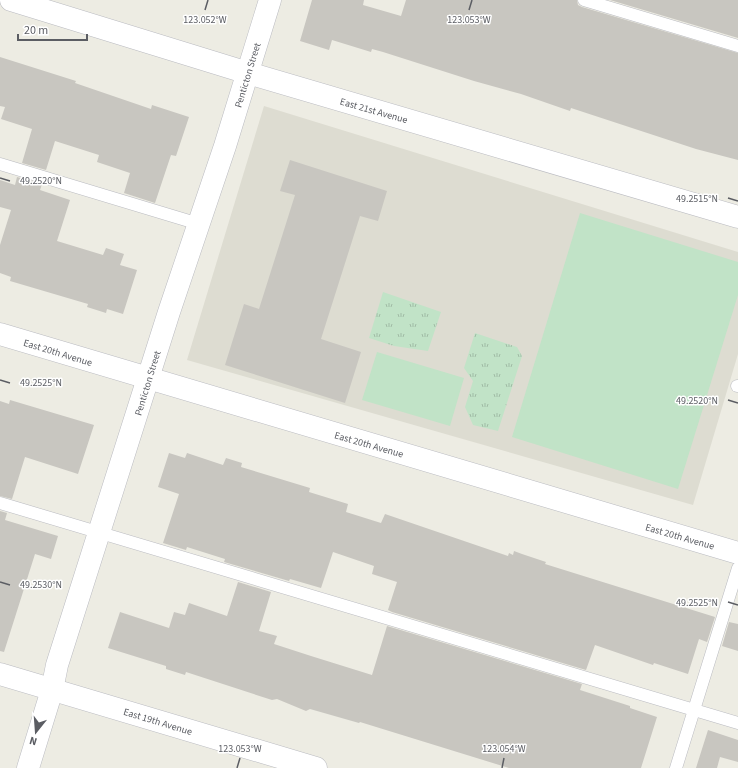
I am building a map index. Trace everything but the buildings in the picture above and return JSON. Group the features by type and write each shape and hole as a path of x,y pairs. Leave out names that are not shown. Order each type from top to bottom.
{"street":[{"name":"East 21st Avenue","path":"11,0 248,73 738,217"},
{"name":"Penticton Street","path":"28,768 52,690 57,665 148,379 248,73 270,0"},
{"name":"East 20th Avenue","path":"0,334 738,553"},
{"name":"East 19th Avenue","path":"0,674 316,768"}],"lane":[{"path":"584,0 738,46"},
{"path":"0,164 199,224"},
{"path":"0,503 738,724"},
{"path":"676,768 695,711 738,568"}],"shaded area":[{"path":"264,106 738,252 738,354 693,505 187,360"}],"green space":[{"path":"580,213 738,262 738,295 678,489 512,437"},
{"path":"383,292 441,312 428,351 394,346 369,338"},
{"path":"475,333 517,347 522,356 498,431 473,425 465,407 473,381 464,368"},
{"path":"377,352 464,378 450,426 362,400"}]}
